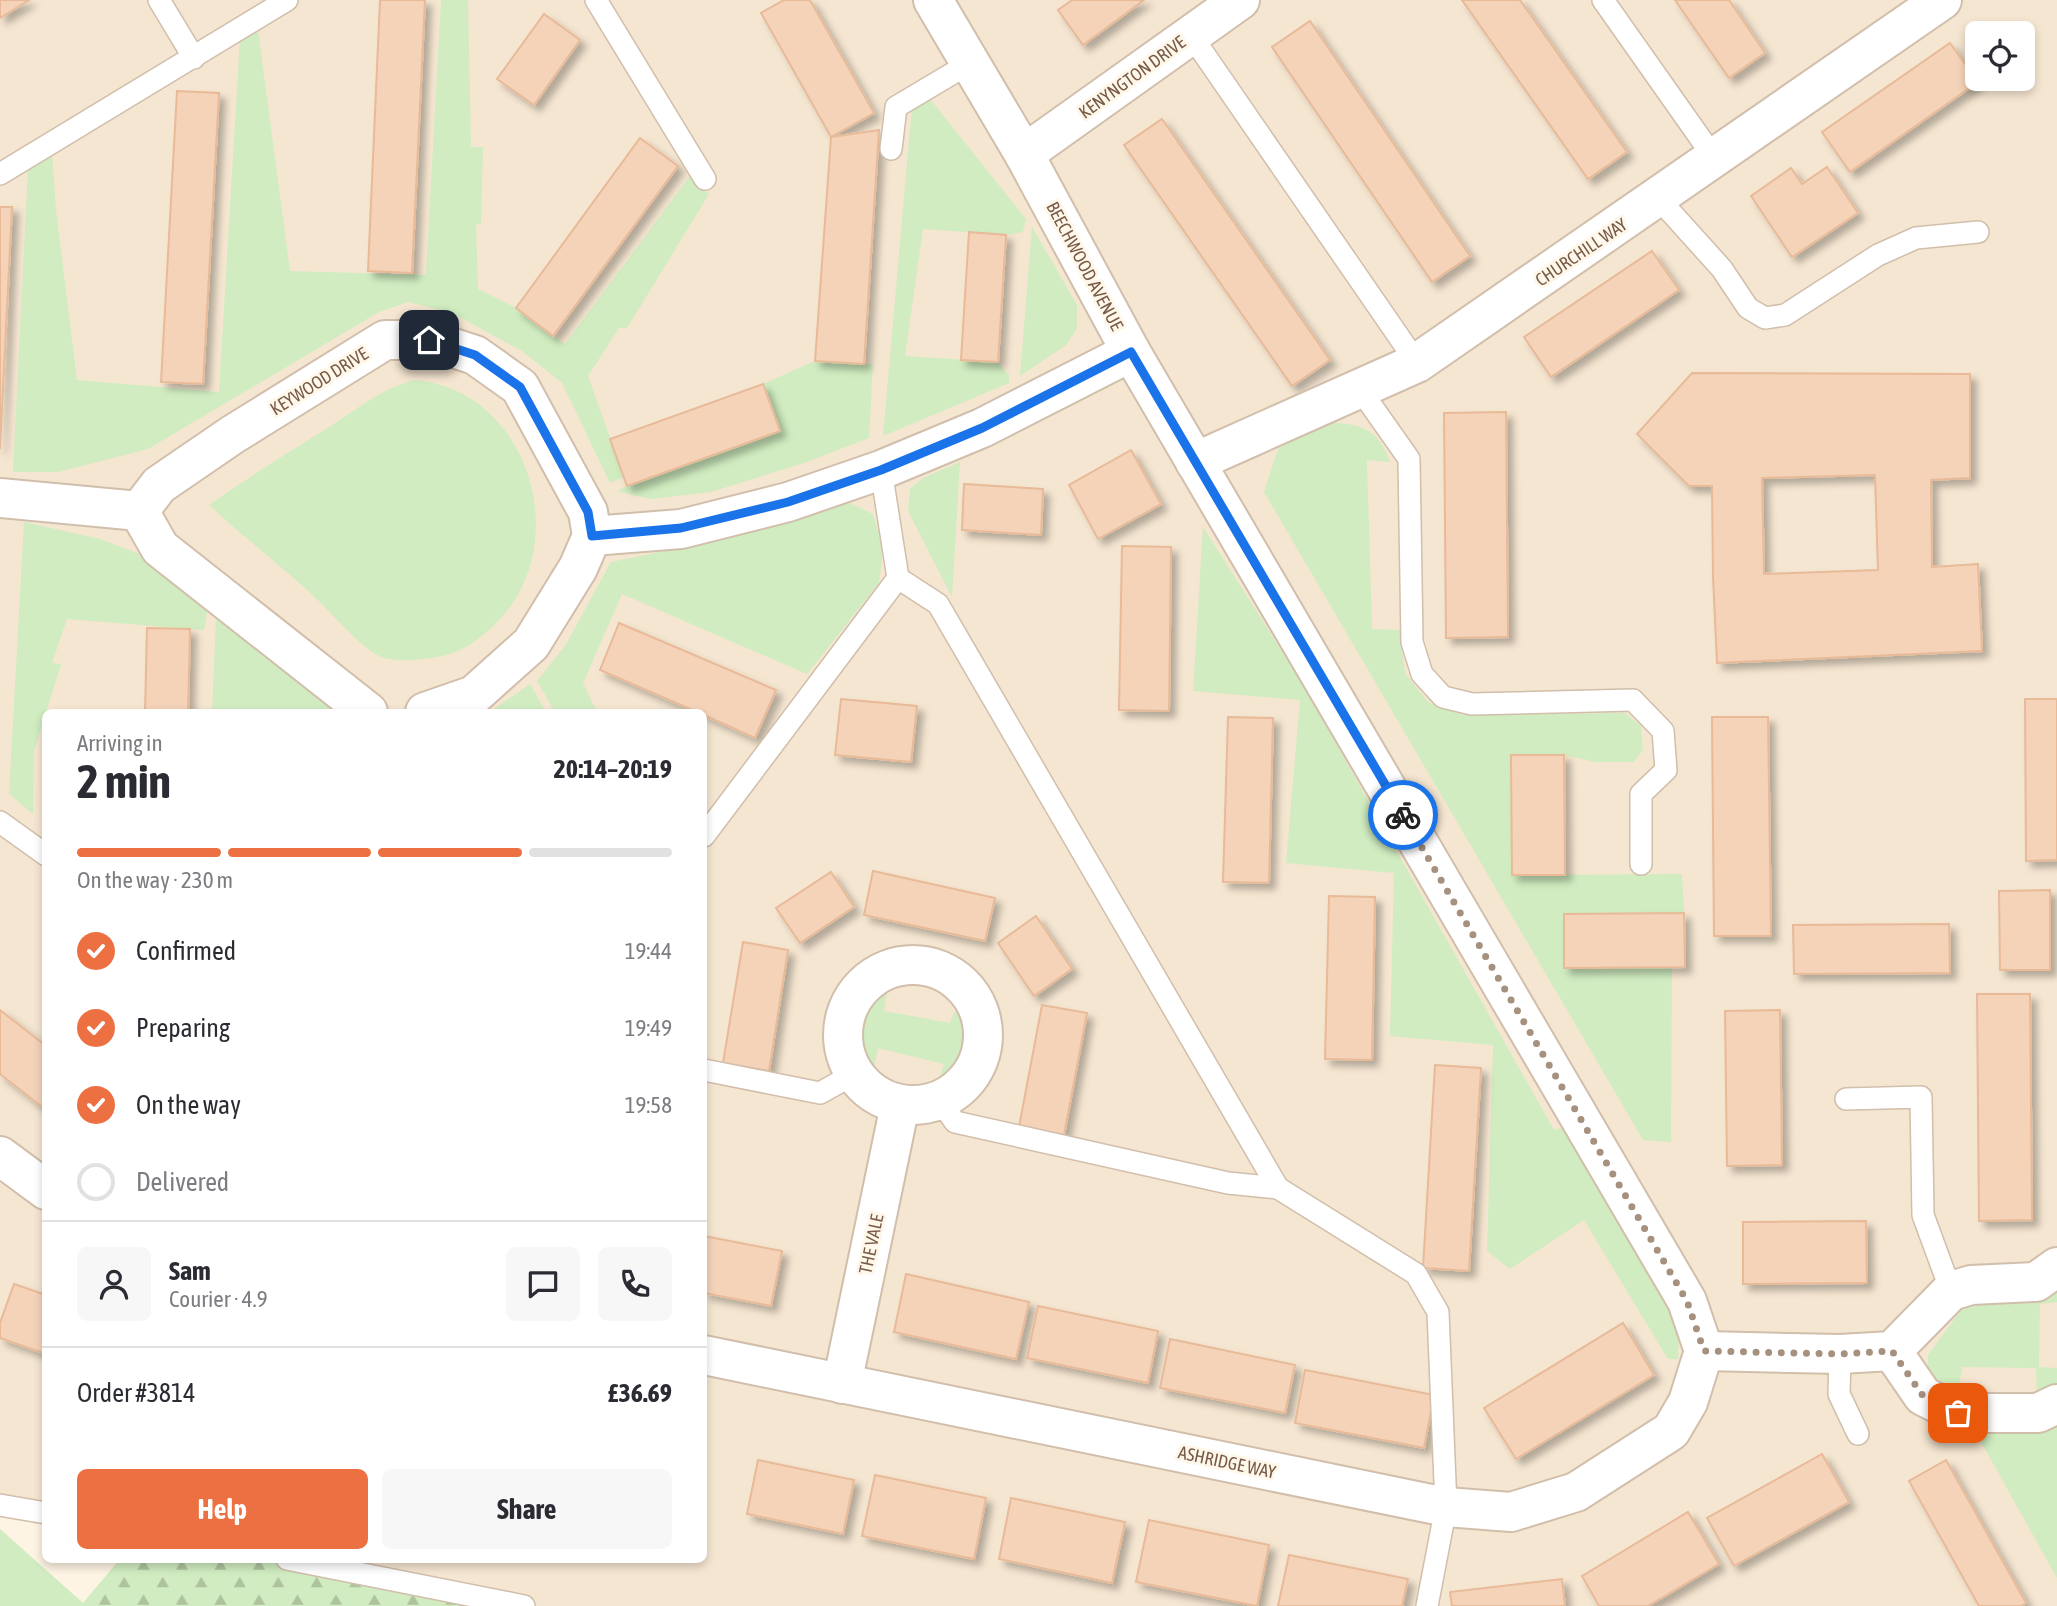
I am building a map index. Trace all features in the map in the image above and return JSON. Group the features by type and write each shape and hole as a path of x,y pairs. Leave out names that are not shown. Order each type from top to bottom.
{"street":[{"name":"BEECHWOOD AVENUE","path":"933,0 1024,154 1131,352 1687,1301 1701,1362"},
{"name":"KENYNGTON DRIVE","path":"1024,154 1240,0"},
{"name":"CHURCHILL WAY","path":"1195,462 1417,363 1942,0"},
{"name":"KEYWOOD DRIVE","path":"139,511 159,485 169,478 232,435 385,340 429,340 475,355 520,387 588,512 592,536"},
{"path":"434,709 474,695 531,644 578,568 592,536 681,528 788,502 881,470 982,428 1131,352"},
{"path":"0,498 139,511 160,548 364,709"},
{"path":"923,964 945,971 964,985 977,1004 983,1026 982,1049 974,1071 960,1088 940,1101 900,1105 882,1099 866,1088 854,1074 845,1053 842,1030 848,1007 854,997 860,988 878,973 900,965 923,964"},
{"name":"THE VALE","path":"842,1384 900,1105"},
{"path":"0,1156 42,1187"},
{"path":"1701,1362 1892,1351 1951,1291 1970,1285 2036,1282 2057,1267"},
{"path":"1892,1351 1923,1396 1958,1413 2038,1413 2057,1404"},
{"name":"ASHRIDGE WAY","path":"707,1356 1446,1507 1511,1512 1576,1492 1671,1432 1688,1402 1701,1362"}],"lane":[{"path":"159,0 194,58"},
{"path":"0,174 287,0"},
{"path":"596,0 705,179"},
{"path":"1603,0 1715,159"},
{"path":"1191,35 1417,363"},
{"path":"891,149 896,107 971,63"},
{"path":"1658,198 1722,269 1748,308 1765,318 1785,315 1878,255 1916,238 1978,232"},
{"path":"1359,388 1409,459 1412,642 1422,674 1443,697 1472,704 1633,700 1663,730 1666,770 1641,794 1641,864"},
{"path":"707,832 898,578 881,470"},
{"path":"898,578 938,604 1278,1188"},
{"path":"0,822 42,852"},
{"path":"707,1071 820,1093 854,1074"},
{"path":"1846,1099 1922,1097 1923,1215 1951,1291"},
{"path":"940,1101 955,1122 1228,1183 1278,1188 1416,1274 1438,1312 1446,1507 1427,1606"},
{"path":"1840,1354 1839,1394 1858,1433"},
{"path":"0,1506 42,1512"},
{"path":"307,1563 524,1606"}],"shaded area":[{"path":"0,0 2057,0 2057,1606 524,1606 307,1563 707,1563 707,709 42,709 42,1512 0,1505"}],"green space":[{"path":"441,0 468,0 471,147 483,147 481,223 476,225 478,289 516,308 565,344 690,176 709,194 627,328 619,328 588,376 624,477 610,483 562,383 522,351 452,313 408,302 379,312 148,449 58,472 13,472 28,169 52,151 56,210 77,380 219,392 240,38 258,30 290,271 426,275"},
{"path":"930,99 1026,219 1023,232 1006,235 923,229 905,356 998,362 1009,375 1009,383 883,436 912,106"},
{"path":"1032,227 1077,305 1077,328 1066,345 1020,376"},
{"path":"815,361 873,364 869,438 804,463 711,492 651,499 617,491 779,431 763,384"},
{"path":"415,380 455,390 487,411 512,441 528,476 536,515 533,554 520,592 495,624 476,641 454,653 424,659 397,660 384,658 368,649 307,590 209,505 369,401 390,389"},
{"path":"1327,422 1367,430 1380,441 1390,462 1367,460 1372,629 1400,630 1405,673 1428,702 1463,715 1625,713 1641,726 1643,749 1634,762 1596,762 1564,755 1511,756 1512,875 1682,874 1684,913 1564,915 1565,968 1672,967 1671,1142 1643,1140 1264,492 1278,449"},
{"path":"960,462 952,597 908,511 910,489 923,478"},
{"path":"850,503 873,514 883,549 879,583 807,674 622,594 583,683 596,709 553,709 537,681 565,646 611,562 734,537"},
{"path":"24,522 100,539 147,557 208,607 204,630 67,619 52,663 61,664 47,709 42,709 42,725 34,751 33,814 9,794"},
{"path":"1203,527 1300,680 1554,1130 1565,1127 1679,1327 1678,1359 1668,1359 1584,1220 1510,1269 1487,1251 1493,1045 1390,1036 1394,873 1286,863 1300,700 1193,691"},
{"path":"216,619 335,709 212,709"},
{"path":"530,684 544,709 494,709"},
{"path":"887,992 884,1011 950,1023 956,1008 966,1015 972,1029 971,1046 960,1068 939,1080 944,1064 878,1048 874,1069 861,1046 860,1020 867,1004"},
{"path":"2057,1282 2057,1302 2040,1304 2039,1367 2057,1368 2057,1387 2037,1400 2036,1368 1962,1367 1957,1402 1928,1375 1928,1355 1961,1310 1989,1295"},
{"path":"1970,1422 2057,1425 2057,1578"},
{"path":"0,1529 83,1603 86,1606 0,1606"},
{"path":"117,1563 307,1563 524,1606 86,1606 83,1603"}],"building":[{"path":"0,0 29,0 0,18"},
{"path":"380,0 425,0 412,273 368,271"},
{"path":"784,0 810,0 874,113 831,137 761,13"},
{"path":"1072,0 1144,0 1083,45 1058,10"},
{"path":"1462,0 1520,0 1627,152 1588,179"},
{"path":"1675,0 1729,0 1765,53 1729,78"},
{"path":"544,14 580,40 534,105 497,79"},
{"path":"1310,21 1470,256 1432,282 1272,47"},
{"path":"1950,43 1965,64 1965,91 1850,172 1822,132"},
{"path":"177,91 219,93 203,384 161,382"},
{"path":"1162,119 1330,360 1292,386 1124,145"},
{"path":"879,130 864,364 815,361 831,137"},
{"path":"640,138 678,166 553,336 516,308"},
{"path":"1827,167 1858,213 1792,257 1751,196 1791,168 1802,184"},
{"path":"0,207 12,207 0,449"},
{"path":"969,232 1006,235 998,362 961,360"},
{"path":"1652,251 1679,290 1551,377 1524,337"},
{"path":"1692,373 1970,374 1970,478 1931,480 1932,567 1978,564 1982,651 1717,663 1712,486 1689,486 1637,434","holes":["1875,475 1878,570 1764,574 1762,478"]},
{"path":"763,384 780,431 627,486 610,439"},
{"path":"1506,412 1508,637 1446,638 1444,413"},
{"path":"1131,450 1161,504 1098,539 1069,485"},
{"path":"964,484 1043,489 1041,535 962,530"},
{"path":"1122,546 1171,547 1169,711 1119,710"},
{"path":"619,623 776,690 755,738 707,716 707,709 690,709 600,670"},
{"path":"147,628 190,629 188,709 145,709"},
{"path":"841,699 917,706 911,762 835,755"},
{"path":"2025,699 2057,699 2057,860 2026,861"},
{"path":"1228,717 1273,718 1269,883 1223,882"},
{"path":"1712,717 1768,717 1771,936 1714,936"},
{"path":"1511,755 1564,755 1565,875 1512,875"},
{"path":"873,871 995,898 985,941 864,915"},
{"path":"831,872 854,907 800,943 776,908"},
{"path":"2050,890 2050,970 2000,970 1999,891"},
{"path":"1329,896 1375,897 1372,1060 1325,1059"},
{"path":"1684,913 1685,967 1564,968 1564,914"},
{"path":"1036,916 1072,969 1034,996 998,943"},
{"path":"1949,924 1950,973 1794,974 1793,925"},
{"path":"743,942 788,950 769,1071 723,1063"},
{"path":"1977,994 2030,994 2032,1220 1979,1221"},
{"path":"1042,1005 1087,1013 1064,1135 1019,1127"},
{"path":"0,1010 42,1043 42,1107 0,1074"},
{"path":"1780,1010 1782,1165 1727,1166 1725,1011"},
{"path":"1435,1065 1481,1068 1469,1271 1423,1268"},
{"path":"1866,1221 1867,1283 1743,1284 1743,1222"},
{"path":"707,1237 782,1251 771,1306 707,1294"},
{"path":"906,1274 1029,1302 1016,1359 894,1332"},
{"path":"14,1284 42,1294 42,1353 0,1338 0,1323"},
{"path":"1038,1306 1158,1331 1148,1383 1027,1358"},
{"path":"1623,1323 1654,1375 1516,1459 1484,1408"},
{"path":"1170,1339 1295,1365 1285,1413 1160,1388"},
{"path":"1305,1370 1434,1395 1424,1448 1295,1423"},
{"path":"1822,1454 1849,1502 1734,1566 1707,1518"},
{"path":"758,1460 854,1480 843,1534 747,1514"},
{"path":"1946,1460 2026,1603 2021,1606 1979,1606 1909,1481"},
{"path":"875,1475 986,1498 974,1559 862,1536"},
{"path":"1011,1498 1125,1522 1112,1583 999,1559"},
{"path":"1688,1512 1719,1564 1648,1606 1599,1606 1582,1576"},
{"path":"1149,1520 1269,1545 1257,1606 1136,1582"},
{"path":"1289,1555 1408,1579 1402,1606 1278,1606"},
{"path":"1562,1579 1565,1606 1452,1606 1450,1592"}],"way so far":[{"path":"1403,815 1687,1301 1704,1351 1840,1354 1892,1351 1923,1396 1958,1413"}],"route":[{"path":"429,340 475,355 520,387 588,512 592,536 681,528 788,502 881,470 982,428 1131,352 1403,815"}]}
